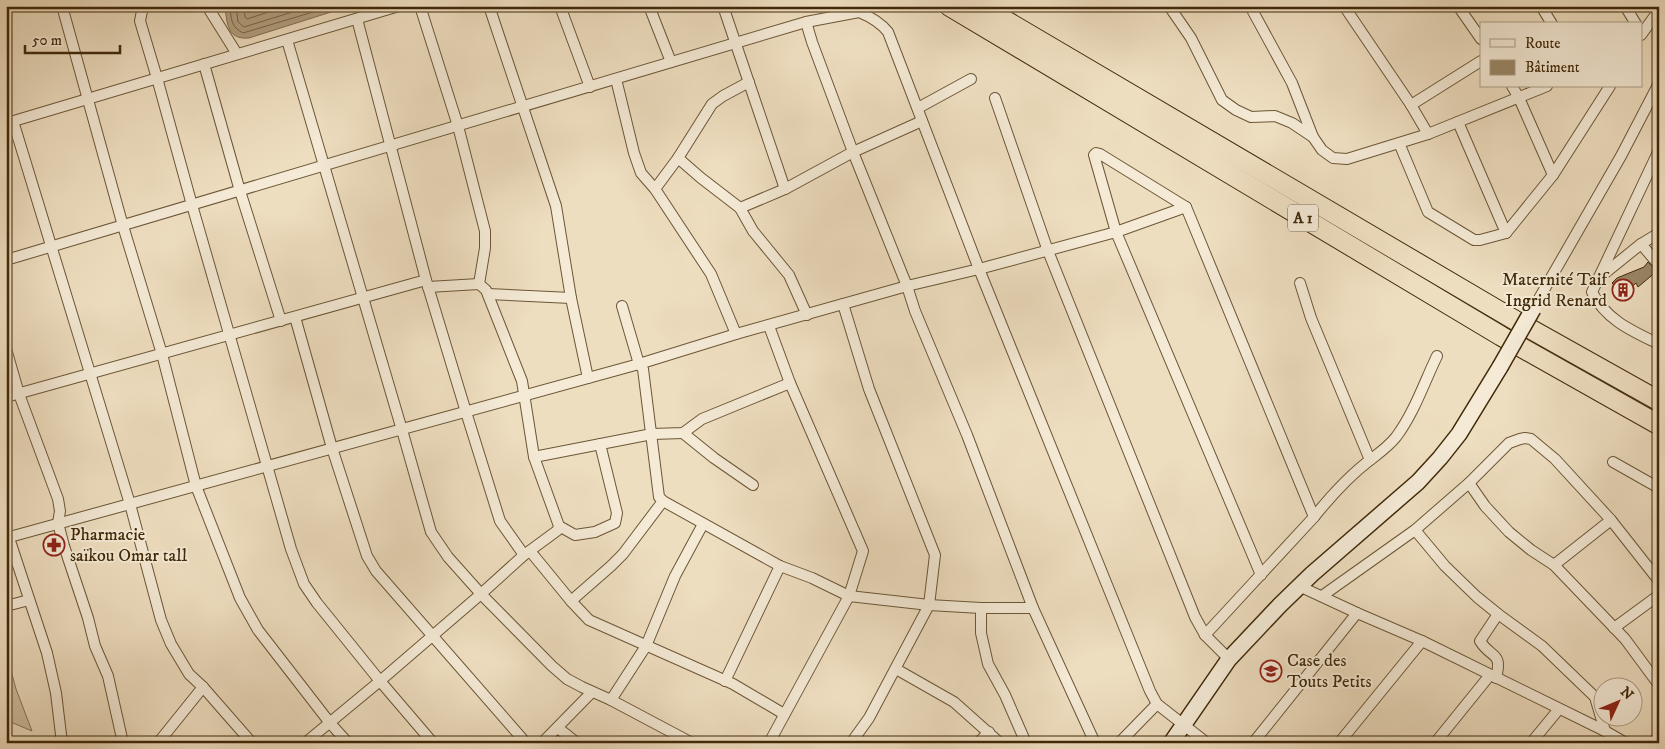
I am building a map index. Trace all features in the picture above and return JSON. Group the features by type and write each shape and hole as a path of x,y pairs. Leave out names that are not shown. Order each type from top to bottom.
{"highway":[{"name":"A 1","path":"950,6 1492,331 1659,425"},
{"name":"A 1","path":"981,6 1518,322 1659,401"}],"street":[{"path":"62,6 123,226 162,354 196,486 244,606 258,630 330,723 348,743"},
{"path":"143,6 140,21 291,549 304,584 380,681 434,743"},
{"path":"208,6 237,54"},
{"path":"252,743 189,674 171,644 161,620 130,504 52,247 10,122 399,6"},
{"path":"420,6 458,126 485,231 485,248 479,284"},
{"path":"489,6 556,206 571,298 588,378"},
{"path":"560,6 590,86"},
{"path":"649,6 671,62"},
{"path":"723,6 785,189"},
{"path":"849,6 872,18 888,32 979,269 1146,682 1157,704 1207,743"},
{"path":"1169,6 1191,38 1222,100 1236,110 1251,116 1275,116 1313,137"},
{"path":"1250,6 1292,83 1313,137 1322,150 1333,158 1347,159 1428,134 1542,88"},
{"path":"1344,6 1411,105 1428,134"},
{"path":"1458,6 1480,38"},
{"path":"1542,6 1551,22"},
{"path":"1625,6 1635,22"},
{"path":"1642,34 1659,10"},
{"path":"6,260 806,22 859,12"},
{"path":"357,19 427,284 500,521 589,620 725,681 784,714"},
{"path":"806,22 853,152 967,436 1033,608 1095,743"},
{"path":"287,40 431,532 448,557 482,594 567,679 692,743"},
{"path":"1411,105 1480,62"},
{"path":"204,64 240,191 281,321"},
{"path":"616,79 636,160 641,172 655,189 711,274 736,334"},
{"path":"918,108 971,79"},
{"path":"655,189 678,158 712,104 749,82"},
{"path":"1171,743 1229,659 1299,586 1418,482 1459,434 1500,367 1621,156 1659,83"},
{"path":"1513,88 1553,175"},
{"path":"1399,143 1428,212 1474,240 1480,240 1506,233 1553,175 1609,88"},
{"path":"995,98 1048,251 1195,617 1205,635 1229,659"},
{"path":"740,208 785,189 853,152 922,121"},
{"path":"1458,122 1506,233"},
{"path":"1659,150 1592,292 1598,304 1609,316 1630,330 1659,344"},
{"path":"1261,575 1116,232 1094,155 1096,153 1186,207 1314,517"},
{"path":"678,158 740,208 753,231 789,275 807,314"},
{"path":"62,743 56,693 47,653 8,538 639,364 736,334 907,286 979,269 1116,232 1186,207"},
{"path":"1597,279 1641,244 1659,233"},
{"path":"1641,244 1659,265"},
{"path":"1300,283 1311,318 1370,460"},
{"path":"6,397 362,298 427,284 479,284 488,294 522,381 534,457 559,526 575,535 595,532 615,524 617,513 600,444"},
{"path":"488,294 571,298"},
{"path":"843,304 869,389 934,555 929,605 869,718 851,743"},
{"path":"622,306 639,364 643,368 658,497 662,502 780,566 812,578 849,596 929,605 1033,608"},
{"path":"296,317 332,448 367,556 376,571 434,635 526,743"},
{"path":"769,326 790,383 863,551 849,596 769,743"},
{"path":"6,349 19,394 58,499 60,511 58,523 95,646 108,676 123,743"},
{"path":"1205,635 1314,517 1330,497 1370,460 1382,452 1395,438 1411,413 1437,356"},
{"path":"534,457 652,434 683,433 702,419 790,383"},
{"path":"683,433 714,458 753,485"},
{"path":"1322,596 1414,530 1469,483 1509,443 1520,439 1531,439 1555,459 1611,520 1659,582"},
{"path":"1613,462 1659,488"},
{"path":"1469,483 1485,506 1509,532 1531,550 1554,565 1625,639 1659,686"},
{"path":"571,601 617,560 662,502"},
{"path":"1554,565 1611,520"},
{"path":"611,700 646,646 675,576 703,524"},
{"path":"305,743 482,594 527,553 558,530 559,526"},
{"path":"1414,530 1445,566 1498,614 1542,646 1595,697 1605,731"},
{"path":"725,681 780,566"},
{"path":"1299,586 1422,641 1626,743"},
{"path":"1614,628 1659,595"},
{"path":"6,606 29,600"},
{"path":"981,608 981,633 988,664 1005,695 1026,743"},
{"path":"1253,743 1357,613"},
{"path":"1434,743 1493,676 1500,664 1498,658 1483,646 1480,641 1498,614"},
{"path":"1339,743 1422,641"},
{"path":"896,669 954,702 1000,743"},
{"path":"158,743 203,688"},
{"path":"542,743 592,692"},
{"path":"1119,743 1157,704"},
{"path":"1531,743 1559,709"},
{"path":"558,728 577,743"},
{"path":"978,743 989,732"},
{"path":"1653,743 1659,737"}],"shaded area":[{"path":"6,652 16,689 32,731 6,720"}],"water":[{"path":"225,6 350,6 249,38 242,38 232,33 228,24"}],"building":[{"path":"1648,262 1657,271 1638,287 1636,283 1623,295 1612,283 1617,278 1644,267"}],"place":[{"name":"Maternité Taif Ingrid Renard","path":"1623,290"},
{"name":"Pharmacie saïkou Omar tall","path":"54,545"},
{"name":"Case des Touts Petits","path":"1271,671"}]}
